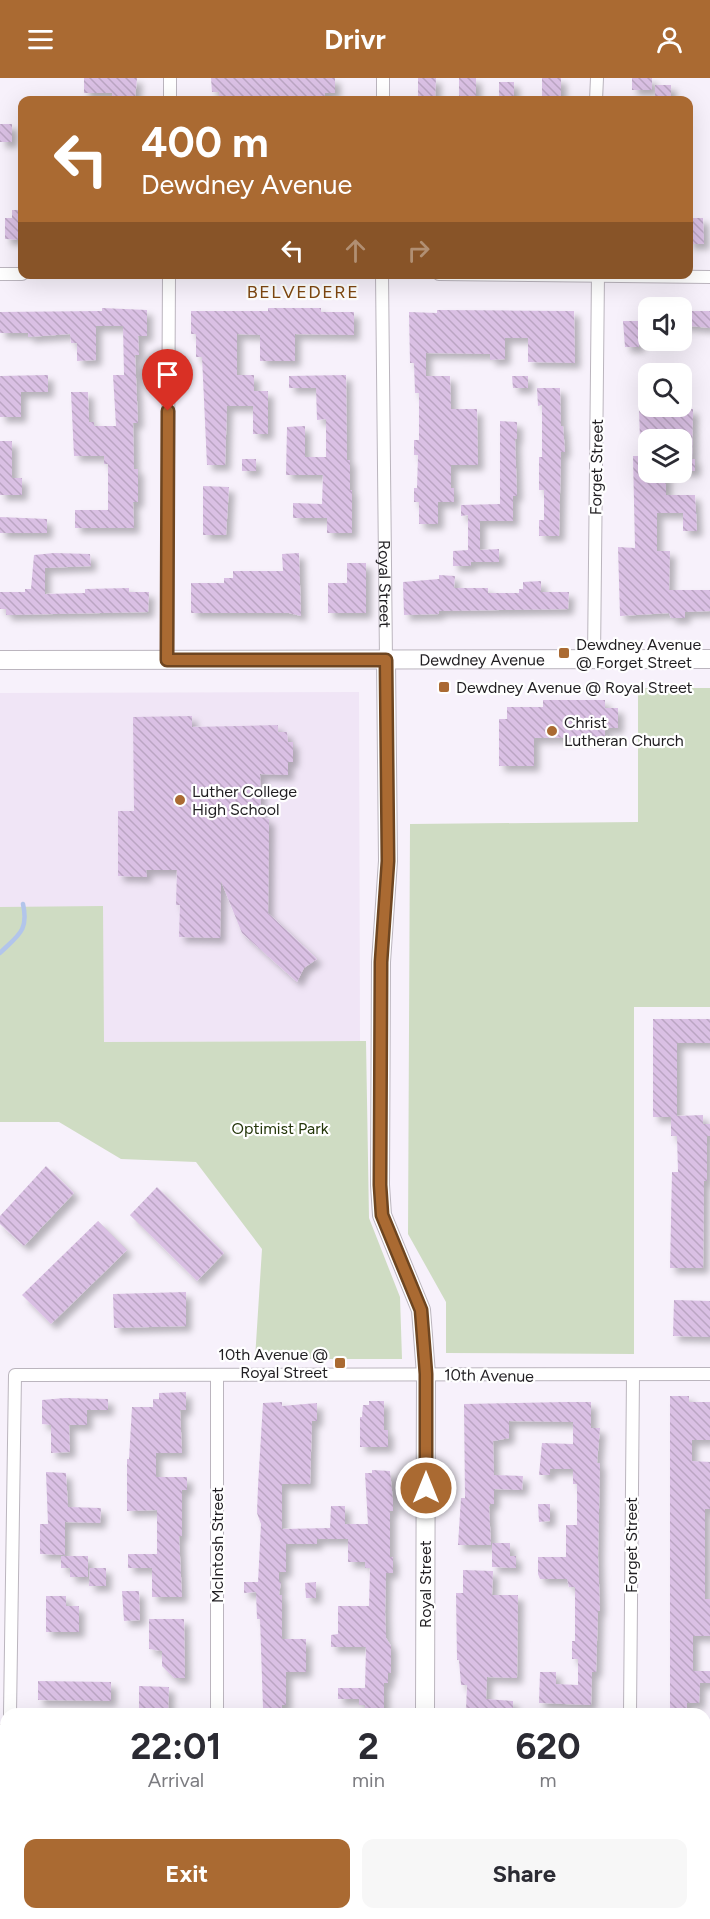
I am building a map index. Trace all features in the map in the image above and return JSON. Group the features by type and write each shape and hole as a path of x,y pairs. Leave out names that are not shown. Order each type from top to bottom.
{"street":[{"path":"170,78 170,96"},
{"path":"383,78 383,96"},
{"path":"597,78 597,96"},
{"path":"0,274 18,274"},
{"path":"693,277 710,277"},
{"path":"167,660 169,279"},
{"name":"Royal Street","path":"382,279 388,861 381,962 380,1185 382,1215 421,1310 426,1374 424,1708"},
{"name":"Forget Street","path":"594,659 598,279"},
{"name":"Dewdney Avenue","path":"0,660 710,659"},
{"name":"10th Avenue","path":"10,1708 15,1375 710,1374"},
{"name":"Forget Street","path":"630,1708 633,1375"},
{"name":"McIntosh Street","path":"217,1376 218,1708"}],"shaded area":[{"name":"Luther College High School","path":"359,692 360,1041 103,1042 103,907 0,907 0,693"}],"green space":[{"path":"638,688 710,688 710,1007 634,1007 634,1354 446,1353 446,1302 408,1234 410,824 638,822"},
{"name":"Optimist Park","path":"103,906 104,1042 366,1041 369,1218 400,1297 402,1359 255,1359 262,1249 196,1162 121,1159 59,1122 0,1122 0,907"}],"building":[{"path":"84,78 137,78 135,96 84,93"},
{"path":"211,78 335,78 335,93 325,93 325,96 219,96 219,92 212,92"},
{"path":"418,78 436,78 435,96 418,96"},
{"path":"459,78 476,78 476,96 459,96"},
{"path":"542,78 561,78 561,96 542,96"},
{"path":"632,78 652,78 652,90 632,90"},
{"path":"499,82 514,82 514,96 499,96"},
{"path":"655,85 671,85 671,96 655,96"},
{"path":"0,124 12,124 12,142 0,142"},
{"path":"12,210 18,210 18,240 5,239 5,218 12,218"},
{"path":"693,218 703,218 704,244 693,244"},
{"path":"102,308 147,310 147,336 138,336 139,355 135,355 138,423 133,423 134,469 138,469 138,502 133,502 134,528 75,528 75,510 108,510 108,464 104,464 104,456 74,456 71,392 88,392 89,422 94,422 94,426 116,426 113,375 124,375 123,326 96,326 96,360 77,361 77,343 71,343 70,334 28,337 28,333 0,333 0,312 102,311"},
{"path":"268,308 321,308 321,312 354,312 354,335 295,334 295,361 260,361 260,335 237,334 237,375 254,375 254,391 268,391 268,434 253,434 253,406 227,406 225,465 207,465 202,357 196,357 196,334 191,334 191,311 268,311"},
{"path":"437,310 574,311 575,363 528,362 528,338 505,338 505,359 490,360 490,354 426,353 426,376 450,376 451,409 477,409 478,465 451,465 451,488 454,488 454,502 438,502 438,524 419,524 419,502 414,502 414,488 417,488 418,455 414,455 414,440 419,440 419,393 415,393 414,363 410,363 409,312 437,313"},
{"path":"692,311 710,311 710,328 692,326"},
{"path":"623,321 638,321 638,347 625,347"},
{"path":"48,375 48,392 21,392 21,417 0,417 0,376"},
{"path":"346,375 347,460 350,460 352,533 327,533 327,518 293,518 293,503 322,504 323,475 286,475 287,427 305,426 305,457 326,457 326,419 317,420 316,388 289,388 289,376"},
{"path":"512,376 528,376 528,388 513,388"},
{"path":"537,388 560,388 561,426 563,426 565,452 561,452 559,536 539,536 539,520 544,520 544,490 539,490 539,457 542,457 542,405 538,406"},
{"path":"693,409 692,459 692,429 640,429 639,417 692,417"},
{"path":"500,421 517,422 517,439 515,439 517,496 513,496 513,521 480,521 480,550 499,549 499,562 471,562 471,566 453,566 453,551 468,550 468,515 461,516 461,505 500,504"},
{"path":"0,441 12,441 12,478 22,478 22,495 0,495"},
{"path":"633,456 638,456 638,483 666,483 666,495 695,495 697,531 683,531 683,513 657,513 657,551 670,551 669,590 710,590 710,611 685,612 685,618 671,618 669,613 620,616 618,547 635,548"},
{"path":"242,459 256,459 256,471 242,471"},
{"path":"692,459 695,459 695,471 692,471"},
{"path":"203,486 229,487 226,535 203,535"},
{"path":"0,517 47,519 47,533 0,533"},
{"path":"299,553 301,616 289,613 191,613 191,583 224,583 224,578 233,578 233,571 283,571 282,554"},
{"path":"90,554 91,566 45,568 45,594 85,593 85,589 129,588 129,592 149,592 148,612 6,615 6,609 0,609 0,592 25,592 25,589 31,589 34,555"},
{"path":"347,563 366,563 366,613 328,613 328,583 347,583"},
{"path":"439,575 455,576 454,588 488,588 488,593 519,593 519,589 523,589 523,582 541,581 541,592 569,592 568,609 439,611 439,614 404,615 403,582 439,579"},
{"name":"Christ Lutheran Church","path":"543,700 605,700 605,708 618,708 618,728 605,728 605,737 534,738 534,766 499,766 499,719 507,719 507,707 543,707"},
{"name":"Luther College High School","path":"192,716 192,727 278,725 278,732 287,732 288,742 293,742 293,762 288,762 288,775 260,774 261,817 269,819 268,913 317,959 304,968 297,982 242,933 221,881 220,938 179,937 180,905 176,905 177,870 146,870 147,877 118,876 118,811 134,811 133,717"},
{"path":"653,1019 710,1019 710,1043 677,1043 677,1116 703,1115 703,1124 710,1124 710,1136 707,1136 707,1181 704,1181 703,1268 670,1268 672,1172 678,1172 677,1136 671,1136 671,1117 653,1117"},
{"path":"46,1166 74,1193 24,1246 0,1224 0,1216"},
{"path":"157,1187 224,1253 197,1281 130,1215"},
{"path":"98,1221 127,1250 51,1324 22,1295"},
{"path":"186,1292 186,1326 114,1328 113,1294"},
{"path":"674,1300 710,1301 710,1337 673,1336"},
{"path":"186,1392 186,1410 180,1410 182,1453 156,1453 156,1477 187,1477 187,1490 182,1490 182,1536 179,1536 182,1597 152,1597 152,1568 128,1568 128,1554 157,1554 157,1510 127,1511 127,1459 129,1459 132,1407 153,1407 153,1399 159,1399 159,1393"},
{"path":"670,1396 689,1396 689,1402 710,1402 710,1440 692,1440 692,1461 710,1462 710,1509 705,1509 705,1599 710,1599 710,1636 693,1636 693,1671 710,1671 710,1683 700,1683 699,1703 687,1703 687,1708 670,1708"},
{"path":"108,1399 108,1410 87,1410 87,1425 69,1425 70,1452 51,1453 51,1425 42,1424 42,1400"},
{"path":"369,1401 384,1401 384,1430 388,1430 388,1447 360,1447 360,1417 362,1417 363,1405 369,1405"},
{"path":"282,1402 282,1406 317,1403 317,1421 312,1421 310,1484 282,1484 282,1529 330,1528 331,1506 345,1506 345,1524 368,1524 365,1473 372,1473 372,1470 390,1471 393,1511 390,1511 390,1557 393,1557 393,1573 386,1573 385,1612 386,1638 391,1646 391,1673 388,1673 388,1683 384,1683 384,1708 365,1708 365,1705 359,1705 359,1699 338,1699 338,1688 365,1688 366,1647 331,1647 331,1635 338,1634 338,1606 369,1606 370,1568 365,1568 365,1562 348,1562 348,1539 317,1539 317,1544 286,1544 286,1572 279,1572 279,1582 281,1582 279,1595 282,1595 282,1639 306,1639 306,1672 286,1672 286,1705 282,1705 282,1708 263,1708 260,1619 257,1619 256,1592 244,1593 244,1582 258,1582 261,1524 257,1513 263,1403"},
{"path":"591,1402 591,1428 600,1428 597,1463 600,1463 598,1556 600,1611 598,1611 596,1672 592,1672 591,1705 539,1703 540,1672 556,1672 556,1684 578,1685 578,1659 572,1659 572,1641 575,1641 575,1587 569,1587 567,1579 540,1579 538,1574 538,1557 566,1557 566,1525 577,1525 577,1484 573,1484 573,1469 550,1469 550,1475 539,1475 542,1443 573,1444 573,1422 509,1421 509,1438 493,1441 494,1475 523,1476 522,1490 494,1489 494,1504 490,1504 489,1507 491,1545 458,1545 461,1498 465,1498 464,1404"},
{"path":"46,1472 66,1473 68,1507 101,1508 100,1523 65,1522 65,1555 40,1554 40,1524 48,1524"},
{"path":"538,1504 550,1504 550,1521 539,1522"},
{"path":"492,1543 510,1543 510,1556 516,1556 516,1568 492,1567"},
{"path":"61,1556 88,1556 88,1577 70,1577 70,1568 61,1568"},
{"path":"90,1568 106,1568 106,1586 89,1586"},
{"path":"463,1570 493,1571 492,1595 518,1595 517,1678 487,1677 486,1699 513,1701 513,1708 466,1708 467,1685 461,1685 459,1660 457,1660 456,1593 463,1593"},
{"path":"316,1582 316,1598 306,1598 305,1583"},
{"path":"122,1591 139,1591 140,1620 124,1621"},
{"path":"46,1596 66,1596 66,1606 79,1606 79,1632 46,1632"},
{"path":"149,1619 184,1619 185,1678 174,1678 162,1666 162,1651 149,1649"},
{"path":"38,1681 111,1682 111,1701 38,1700"},
{"path":"139,1686 169,1687 168,1708 139,1708"}],"waterway":[{"path":"0,953 17,937 23,927 23,904"}],"place":[{"name":"Dewdney Avenue @ Forget Street","path":"564,653"},
{"name":"Dewdney Avenue @ Royal Street","path":"444,687"},
{"name":"Christ Lutheran Church","path":"552,731"},
{"name":"Luther College High School","path":"180,800"},
{"name":"10th Avenue @ Royal Street","path":"340,1363"}],"district":[{"name":"BELVEDERE","path":"303,292"}],"route":[{"path":"168,411 167,660 386,660 388,861 381,962 380,1185 382,1215 421,1310 426,1374 426,1488"}]}
